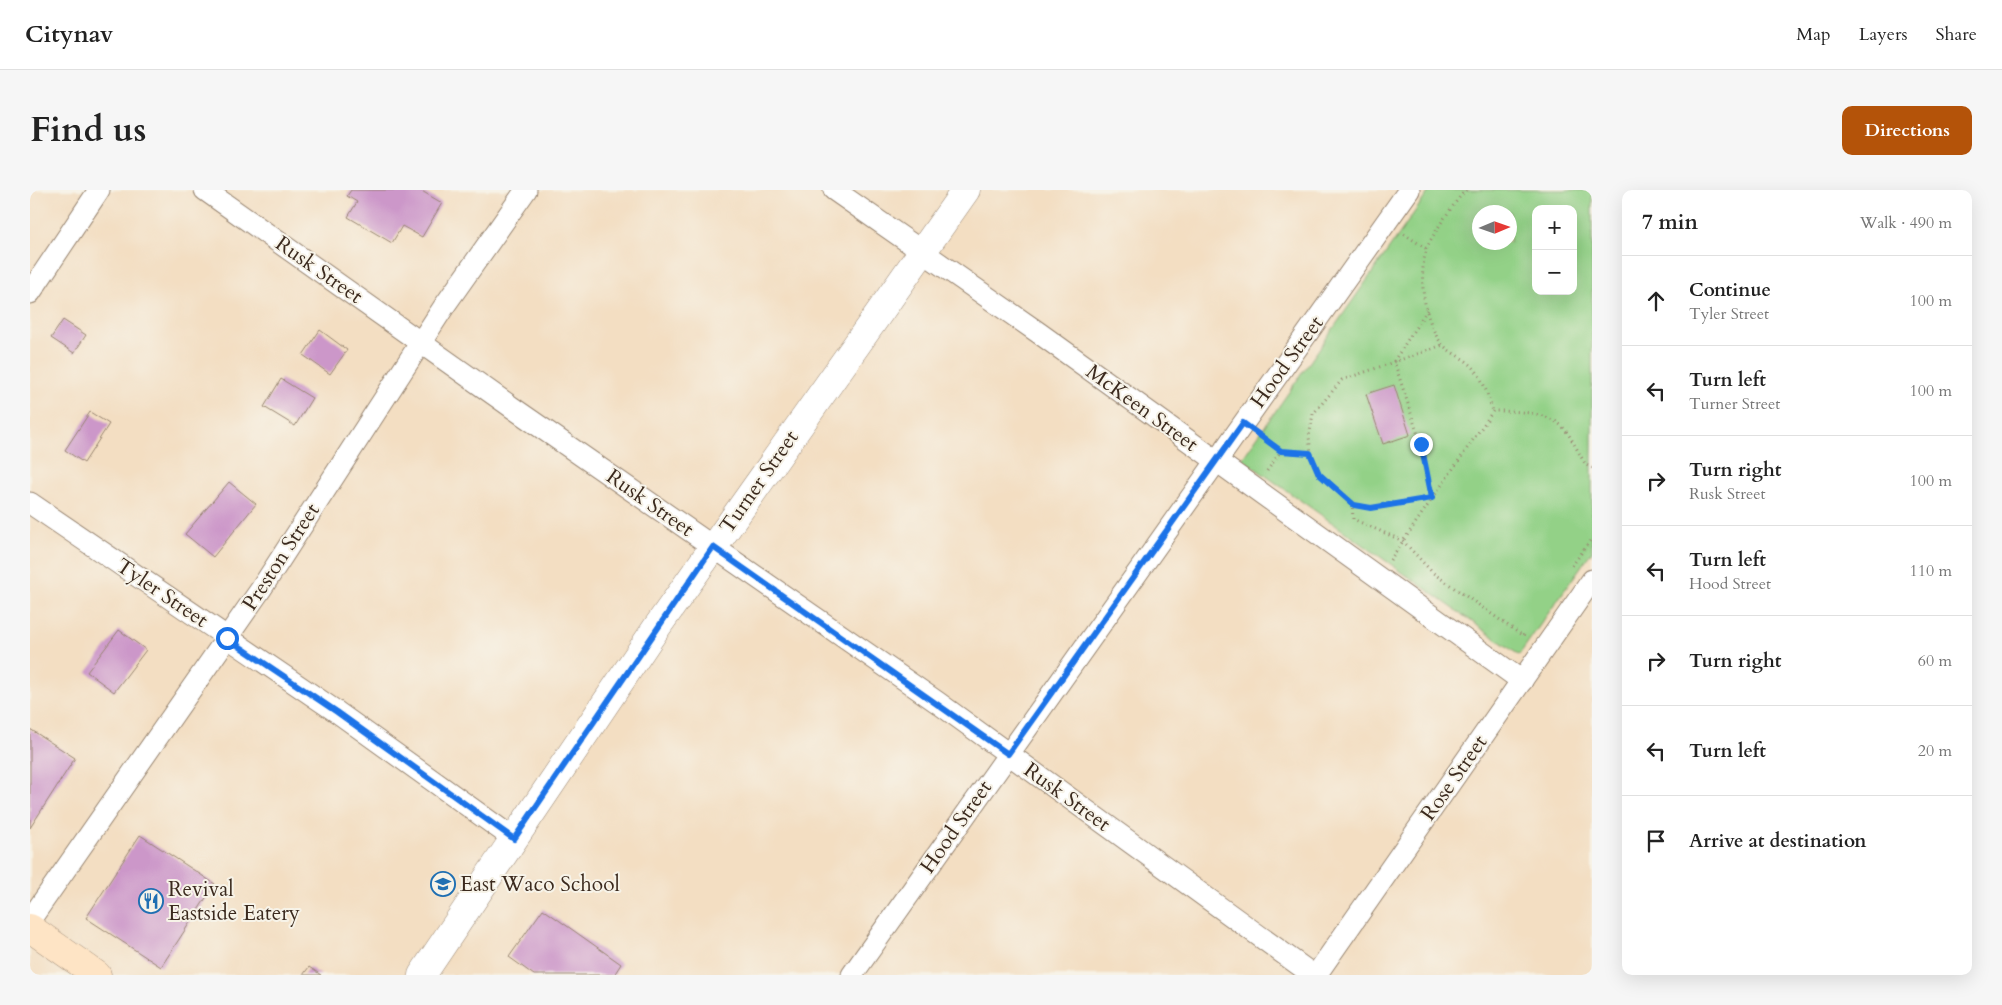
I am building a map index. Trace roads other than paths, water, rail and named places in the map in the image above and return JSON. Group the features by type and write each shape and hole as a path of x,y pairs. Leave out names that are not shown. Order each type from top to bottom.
{"main road":[{"path":"30,928 97,975"}],"street":[{"path":"30,293 99,190"},
{"name":"Rusk Street","path":"205,190 1008,754 1314,975"},
{"name":"Preston Street","path":"30,920 227,638 421,342 526,190"},
{"name":"McKeen Street","path":"834,190 1522,681"},
{"name":"Turner Street","path":"422,975 713,547 966,190"},
{"name":"Hood Street","path":"852,975 1409,190"},
{"name":"Tyler Street","path":"30,503 337,712 514,839"},
{"name":"Rose Street","path":"1314,975 1592,580"}],"place":[{"name":"East Waco School","path":"443,884"},
{"name":"Revival Eastside Eatery","path":"151,901"}]}
